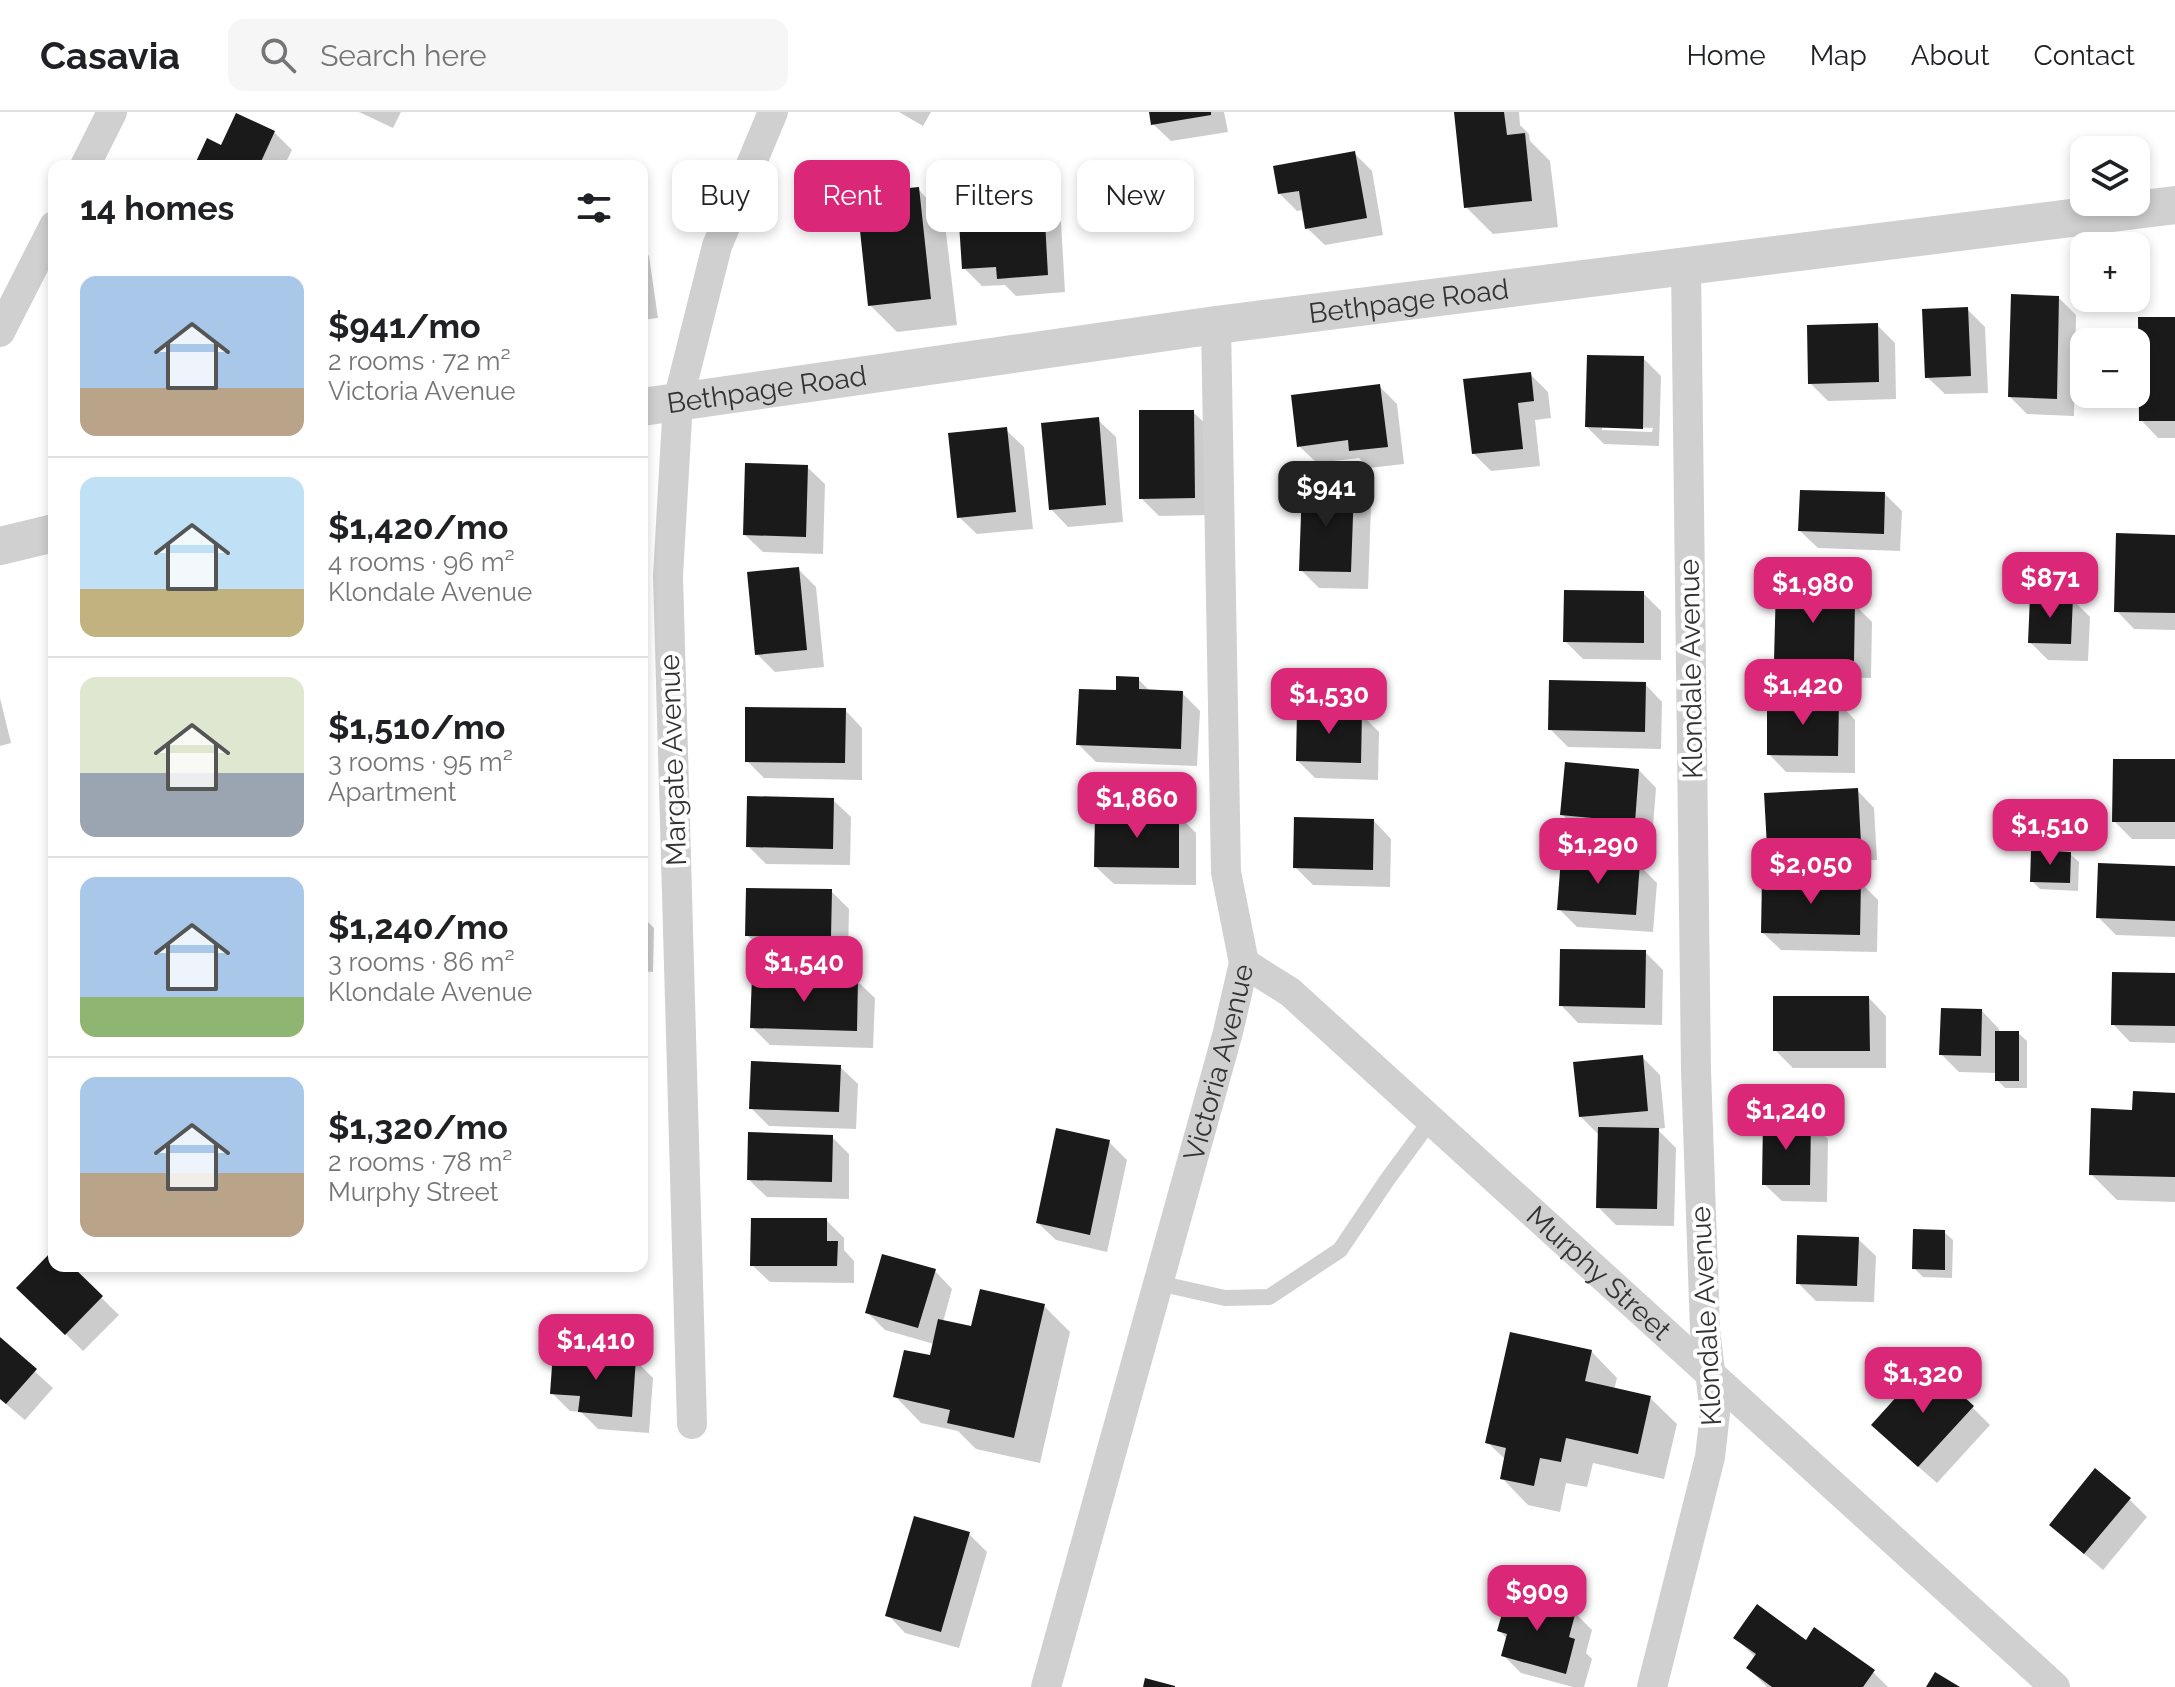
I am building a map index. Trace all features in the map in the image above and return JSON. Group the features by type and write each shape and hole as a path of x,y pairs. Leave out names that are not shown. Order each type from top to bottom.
{"street":[{"path":"88,160 112,112"},
{"name":"Margate Avenue","path":"692,1424 668,576 660,404 717,246 773,112"},
{"name":"Bethpage Road","path":"660,404 1216,325 2175,205"},
{"path":"0,332 48,238"},
{"name":"Klondale Avenue","path":"1652,1687 1710,1457 1715,1413 1705,1330 1696,1070 1686,266"},
{"name":"Victoria Avenue","path":"1046,1687 1228,1032 1244,963 1226,872 1216,325"},
{"path":"0,546 48,534"},
{"name":"Murphy Street","path":"1244,963 1290,992 2055,1687"}],"lane":[{"path":"1158,1283 1225,1298 1269,1297 1340,1250 1431,1120"}],"building":[{"path":"1149,112 1211,112 1211,115 1151,125"},
{"path":"1454,112 1504,112 1507,135 1525,133 1532,201 1464,208"},
{"path":"236,113 275,131 262,160 197,160 207,138 221,145"},
{"path":"1355,151 1367,218 1305,229 1299,191 1278,194 1273,166"},
{"path":"919,187 931,299 868,306 860,232 910,232 910,188"},
{"path":"960,232 1046,232 1048,275 997,279 996,267 962,269"},
{"path":"2011,294 2059,296 2057,399 2008,397"},
{"path":"1968,307 1971,376 1925,378 1922,309"},
{"path":"2138,317 2175,317 2175,421 2139,421 2139,408 2150,408 2150,328 2138,328"},
{"path":"1878,323 1879,382 1808,384 1807,325"},
{"path":"1587,355 1644,356 1643,429 1585,427"},
{"path":"1531,372 1534,401 1518,403 1523,449 1472,454 1463,379"},
{"path":"1380,384 1388,447 1349,451 1348,440 1297,447 1291,395"},
{"path":"1139,410 1194,410 1195,498 1139,499"},
{"path":"1099,417 1106,505 1049,510 1041,423"},
{"path":"1007,427 1016,512 957,518 948,433"},
{"path":"745,463 808,465 806,537 743,535"},
{"path":"1302,486 1354,488 1351,572 1299,571"},
{"path":"1800,490 1885,492 1884,534 1798,531"},
{"path":"2116,533 2175,535 2175,613 2114,612"},
{"path":"799,567 807,650 755,655 747,572"},
{"path":"1776,585 1831,586 1831,601 1855,602 1854,661 1774,660"},
{"path":"1564,590 1644,591 1644,643 1563,642"},
{"path":"2030,596 2073,597 2071,644 2028,643"},
{"path":"1116,676 1139,677 1139,689 1183,691 1181,749 1076,745 1079,689 1116,690"},
{"path":"1549,680 1646,682 1645,732 1548,730"},
{"path":"1767,699 1839,700 1838,756 1767,755"},
{"path":"745,707 846,708 845,763 745,762"},
{"path":"1297,710 1362,712 1361,763 1296,761"},
{"path":"2113,759 2175,759 2175,822 2112,822"},
{"path":"1565,762 1639,769 1635,822 1560,815"},
{"path":"1858,788 1861,843 1767,847 1764,793"},
{"path":"747,796 834,798 833,849 746,847"},
{"path":"1095,813 1179,813 1179,868 1094,867"},
{"path":"1294,817 1374,819 1373,870 1293,868"},
{"path":"2031,850 2071,852 2070,883 2030,882"},
{"path":"1561,858 1640,863 1636,915 1557,910"},
{"path":"2098,863 2175,866 2175,921 2096,918"},
{"path":"1762,878 1861,880 1860,935 1761,933"},
{"path":"746,888 832,889 831,937 745,936"},
{"path":"1560,949 1646,950 1645,1008 1559,1006"},
{"path":"2112,972 2175,973 2175,1026 2111,1025"},
{"path":"752,976 858,979 857,1031 750,1028"},
{"path":"1773,996 1869,996 1870,1051 1773,1051"},
{"path":"1941,1008 1982,1009 1981,1056 1939,1055"},
{"path":"1995,1031 2019,1031 2019,1081 1995,1081"},
{"path":"1643,1055 1648,1111 1579,1117 1573,1062"},
{"path":"751,1061 841,1065 839,1112 749,1109"},
{"path":"2133,1091 2175,1093 2175,1177 2089,1175 2091,1108 2132,1110"},
{"path":"1763,1118 1811,1120 1810,1185 1762,1185"},
{"path":"1598,1127 1659,1128 1657,1209 1596,1208"},
{"path":"1056,1128 1110,1140 1090,1235 1036,1223"},
{"path":"748,1132 833,1135 832,1182 747,1180"},
{"path":"751,1218 827,1218 827,1241 838,1241 837,1266 750,1266"},
{"path":"1913,1229 1945,1230 1945,1270 1912,1269"},
{"path":"1797,1235 1859,1237 1857,1286 1796,1284"},
{"path":"882,1254 936,1269 918,1328 865,1313"},
{"path":"48,1255 48,1272 78,1272 103,1296 65,1335 16,1288"},
{"path":"980,1289 1045,1304 1014,1438 947,1423 950,1410 893,1397 904,1350 930,1355 938,1319 971,1326"},
{"path":"1510,1332 1592,1350 1585,1381 1651,1396 1638,1454 1566,1438 1561,1462 1540,1458 1534,1486 1500,1479 1506,1448 1485,1443"},
{"path":"0,1337 37,1369 6,1404 0,1399"},
{"path":"553,1352 636,1358 632,1417 578,1412 580,1396 550,1394"},
{"path":"1927,1363 1974,1406 1918,1467 1871,1425"},
{"path":"2095,1468 2131,1498 2084,1554 2049,1525"},
{"path":"914,1516 970,1532 941,1632 885,1616"},
{"path":"1508,1593 1576,1611 1569,1637 1575,1639 1566,1674 1501,1656 1507,1634 1497,1631"},
{"path":"1757,1604 1806,1640 1814,1627 1875,1670 1863,1687 1772,1687 1746,1668 1756,1654 1733,1638"},
{"path":"1935,1672 1960,1687 1926,1687"},
{"path":"1145,1678 1175,1686 1175,1687 1143,1687"}]}
